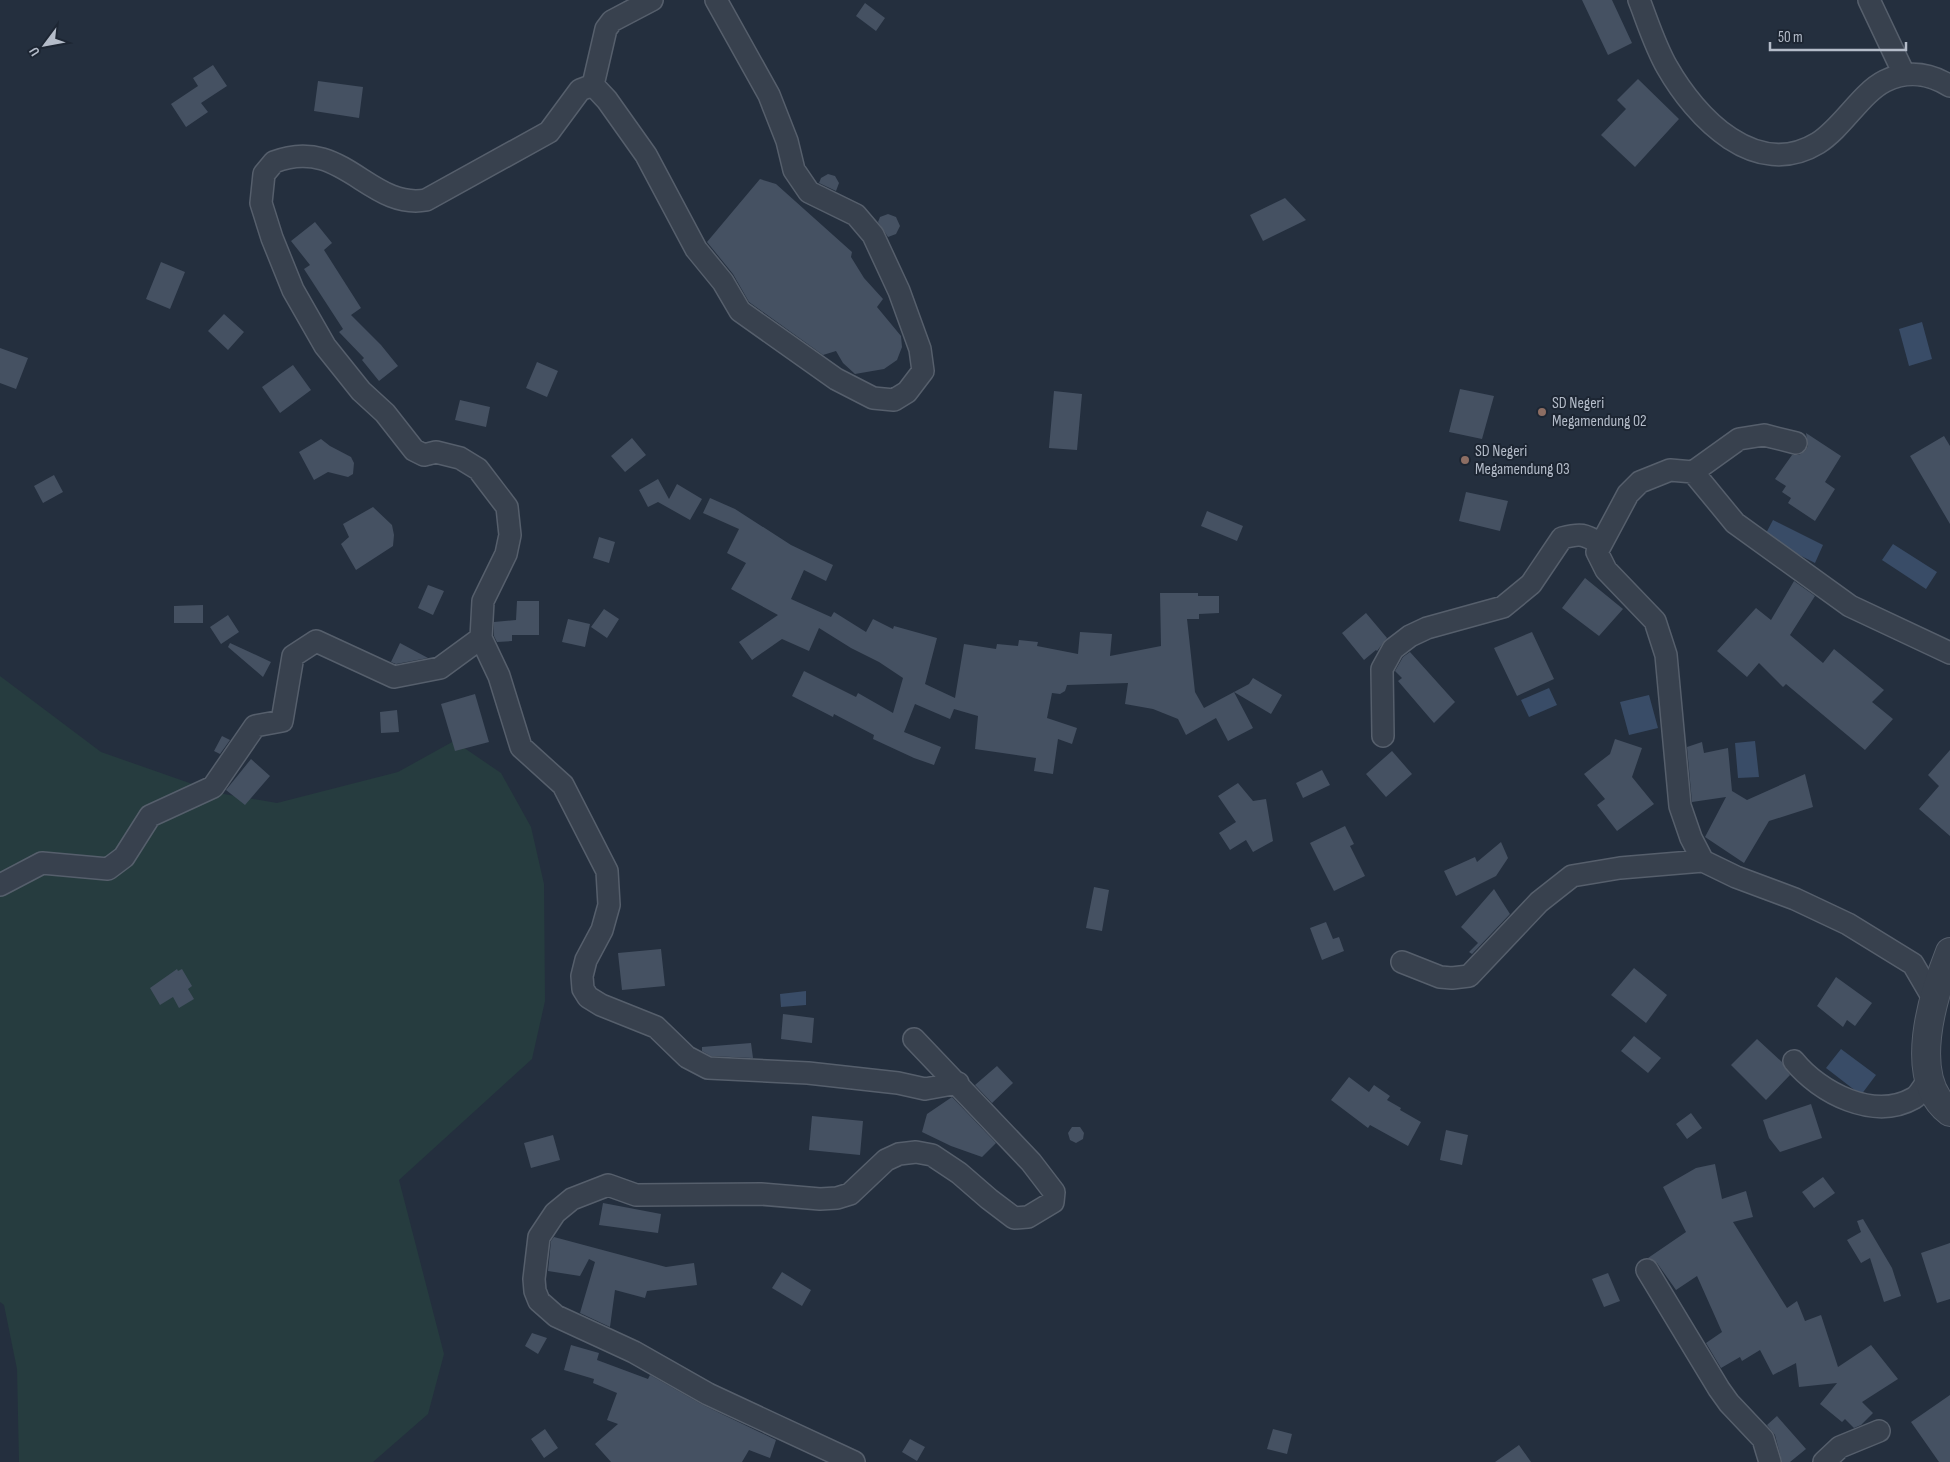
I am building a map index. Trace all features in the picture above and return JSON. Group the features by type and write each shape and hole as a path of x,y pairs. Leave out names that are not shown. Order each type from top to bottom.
{"street":[{"path":"593,86 606,29 612,21 652,0"},
{"path":"593,86 608,100 646,155 696,249 724,282 740,311 836,379 873,398 894,400 906,392 923,371 920,349 899,291 873,235 856,215 809,192 804,185 794,170 787,141 769,95 716,0"},
{"path":"1639,0 1666,66 1697,110 1715,128 1740,144 1763,154 1782,155 1800,152 1817,144 1833,132 1883,82 1904,74 1924,74 1950,86"},
{"path":"1869,0 1904,74"},
{"path":"593,86 580,90 549,132 426,200 412,202 377,190 336,163 304,155 274,162 264,174 261,188 261,203 272,238 293,290 325,346 361,391 385,413 414,450 424,455 436,452 460,458 478,469 506,507 510,535 506,554 483,601 482,638 499,676 521,747 563,785 608,871 609,905 602,930 586,960 582,976 583,989 588,997 601,1005 656,1027 687,1057 708,1068 808,1073 898,1083 926,1089 958,1083"},
{"path":"1702,861 1691,838 1680,806 1666,654 1655,621 1606,570 1597,552 1628,494 1640,482 1670,470 1693,472 1740,438 1764,435 1796,443"},
{"path":"1693,472 1735,523 1850,606 1950,653"},
{"path":"1383,736 1382,669 1393,649 1410,636 1427,628 1503,607 1531,584 1562,538 1584,534 1601,544"},
{"path":"0,885 42,863 108,869 124,857 150,816 213,786 255,726 282,721 293,656 316,641 394,677 440,668 482,638"},
{"path":"1402,962 1440,976 1452,978 1469,976 1539,902 1572,876 1620,868 1702,861 1736,877 1795,899 1848,924 1914,964 1934,1000"},
{"path":"1950,952 1934,1000 1927,1039 1928,1080 1933,1094 1950,1112"},
{"path":"854,1462 708,1394 634,1352 556,1316 540,1301 535,1291 534,1279 540,1237 555,1213 572,1200 608,1185 636,1195 762,1194 820,1199 837,1198 850,1194 886,1160 899,1154 916,1152 932,1154 959,1173 989,1200 1014,1218 1028,1217 1046,1208 1053,1202 1054,1192 1031,1162 958,1083 914,1039"},
{"path":"1794,1061 1806,1075 1819,1085 1850,1100 1886,1108 1915,1098 1928,1080"},
{"path":"1647,1270 1719,1389 1729,1403 1763,1438 1770,1462"},
{"path":"1824,1462 1840,1448 1879,1431"}],"green space":[{"path":"0,676 101,752 218,793 277,803 398,772 454,741 501,773 531,827 544,884 545,1001 532,1059 399,1180 444,1354 428,1414 373,1462 19,1462 17,1369 4,1305 0,1302"}],"water":[{"path":"1922,322 1932,359 1909,366 1899,329"},
{"path":"1773,520 1823,545 1815,563 1764,537"},
{"path":"1893,544 1937,572 1926,589 1882,560"},
{"path":"1549,688 1557,705 1529,717 1521,700"},
{"path":"1649,695 1658,728 1629,735 1620,702"},
{"path":"1755,741 1759,777 1738,778 1735,743"},
{"path":"806,991 806,1005 781,1007 780,994"},
{"path":"1841,1049 1876,1075 1861,1095 1826,1068"}],"building":[{"path":"1582,0 1612,0 1632,43 1608,55"},
{"path":"865,3 885,18 876,31 856,16"},
{"path":"213,65 227,86 201,103 208,112 186,127 171,104 198,86 193,78"},
{"path":"1638,79 1679,119 1635,167 1601,135 1626,109 1617,100"},
{"path":"318,81 363,87 359,118 314,111"},
{"path":"828,174 835,176 839,183 836,191 819,183 821,178"},
{"path":"760,179 776,184 852,252 851,257 864,278 883,299 877,307 901,336 902,347 897,360 884,369 855,374 843,363 836,351 823,355 749,302 733,274 707,242"},
{"path":"1285,198 1306,220 1263,241 1250,215"},
{"path":"888,214 896,217 900,226 896,234 888,237 878,222 880,217"},
{"path":"315,222 332,243 324,250 361,308 351,315 381,345 398,366 379,381 362,360 364,358 339,332 343,329 304,269 310,265 291,241"},
{"path":"161,262 185,272 170,309 146,299"},
{"path":"224,314 244,332 228,350 208,331"},
{"path":"0,348 28,358 16,389 0,383"},
{"path":"537,362 558,371 547,397 526,388"},
{"path":"293,365 311,390 280,413 262,387"},
{"path":"1460,389 1494,396 1482,439 1449,432"},
{"path":"1054,391 1082,394 1077,450 1049,448"},
{"path":"460,400 490,407 486,427 455,420"},
{"path":"1806,433 1841,456 1825,482 1835,489 1815,521 1788,503 1791,498 1782,492 1786,486 1775,479 1792,455 1799,455 1805,451 1808,446"},
{"path":"1944,436 1950,446 1950,524 1910,456"},
{"path":"632,438 646,455 625,472 611,456"},
{"path":"321,439 351,457 354,463 353,474 348,477 328,472 314,480 299,452"},
{"path":"54,475 63,492 43,503 34,486"},
{"path":"658,479 669,499 677,484 702,499 690,520 658,502 648,507 639,490"},
{"path":"1466,492 1508,501 1500,531 1459,521"},
{"path":"710,498 735,509 791,545 833,565 826,581 804,570 791,599 831,617 834,612 866,632 873,619 893,629 894,626 937,638 925,684 955,698 964,644 996,649 997,644 1018,646 1019,640 1038,642 1037,646 1078,654 1080,632 1112,634 1110,656 1161,646 1160,593 1198,593 1198,596 1219,596 1219,613 1199,614 1199,619 1187,619 1195,692 1204,708 1234,692 1253,728 1228,741 1216,718 1186,735 1178,719 1153,709 1125,704 1128,683 1067,685 1065,691 1060,694 1052,693 1047,718 1077,728 1072,744 1058,739 1053,774 1034,771 1036,758 975,749 978,716 954,709 950,719 915,704 904,732 941,747 934,765 914,758 873,739 874,735 834,714 833,717 792,696 804,671 856,697 858,693 893,713 903,678 879,662 851,648 819,628 809,651 782,639 752,660 739,642 778,615 731,589 746,563 727,553 739,529 703,513"},
{"path":"373,507 392,525 394,535 393,546 356,570 341,544 349,537 343,524"},
{"path":"1207,511 1243,526 1237,541 1201,526"},
{"path":"599,537 615,542 609,563 593,558"},
{"path":"1585,578 1623,609 1599,636 1562,608"},
{"path":"1794,581 1815,596 1790,635 1823,663 1834,649 1884,690 1872,702 1893,719 1865,750 1786,684 1783,687 1759,663 1747,677 1717,651 1756,608 1771,620"},
{"path":"428,585 444,591 433,615 418,608"},
{"path":"517,601 539,601 539,635 512,635 512,641 497,642 494,636 494,622 516,620"},
{"path":"203,605 203,623 174,623 174,606"},
{"path":"604,609 619,619 607,638 591,627"},
{"path":"1366,613 1387,638 1377,651 1364,660 1342,633"},
{"path":"228,615 239,632 221,644 210,627"},
{"path":"568,619 590,624 585,647 562,642"},
{"path":"1532,632 1554,679 1517,696 1494,648"},
{"path":"230,643 271,662 263,677 228,647"},
{"path":"400,643 428,658 396,664 391,662"},
{"path":"1410,652 1455,702 1434,723 1398,681 1402,678 1395,671 1403,657"},
{"path":"1253,678 1282,695 1271,714 1234,692 1249,684"},
{"path":"475,694 489,742 455,751 441,704"},
{"path":"397,710 399,732 381,733 380,712"},
{"path":"222,736 230,740 220,754 214,751"},
{"path":"1615,739 1642,748 1632,777 1654,804 1617,831 1597,805 1605,799 1584,774 1610,754"},
{"path":"1702,742 1704,753 1728,748 1732,791 1747,800 1805,774 1813,807 1769,821 1744,863 1705,837 1726,797 1692,802 1687,747"},
{"path":"1950,750 1950,836 1919,809 1939,786 1928,775"},
{"path":"1392,751 1412,774 1386,797 1366,774"},
{"path":"251,759 270,776 245,805 226,790"},
{"path":"1322,770 1330,785 1303,798 1296,783"},
{"path":"1238,783 1253,801 1266,799 1273,841 1253,852 1246,840 1230,850 1219,833 1236,822 1218,796"},
{"path":"1345,826 1354,844 1350,846 1365,876 1334,891 1310,843"},
{"path":"1501,842 1508,858 1496,876 1456,896 1444,871 1475,857 1477,862"},
{"path":"1094,887 1109,890 1102,931 1086,928"},
{"path":"1494,889 1510,914 1472,954 1469,952 1478,943 1461,927"},
{"path":"1326,922 1333,939 1339,937 1344,951 1322,960 1310,928"},
{"path":"661,949 665,986 622,990 618,953"},
{"path":"1634,968 1667,995 1646,1023 1611,995"},
{"path":"177,969 178,971 182,969 192,986 188,989 194,999 179,1008 173,997 160,1005 150,988"},
{"path":"1836,977 1872,1003 1855,1026 1847,1020 1843,1027 1817,1006"},
{"path":"783,1014 814,1018 812,1043 781,1039"},
{"path":"1634,1036 1661,1058 1648,1073 1621,1051"},
{"path":"1757,1039 1782,1062 1790,1075 1766,1100 1731,1065"},
{"path":"751,1043 753,1058 711,1056 702,1051 702,1047"},
{"path":"997,1066 1013,1083 992,1103 975,1085"},
{"path":"1349,1077 1369,1092 1374,1085 1390,1096 1387,1100 1421,1122 1408,1146 1370,1125 1368,1128 1331,1100"},
{"path":"952,1097 996,1143 982,1157 951,1146 922,1132 927,1114"},
{"path":"1811,1104 1822,1138 1780,1152 1769,1138 1763,1120"},
{"path":"1691,1113 1702,1128 1687,1139 1676,1124"},
{"path":"812,1116 863,1121 860,1155 809,1150"},
{"path":"1072,1127 1080,1127 1084,1133 1083,1139 1076,1143 1070,1140 1068,1133"},
{"path":"1446,1130 1468,1135 1462,1165 1440,1160"},
{"path":"553,1135 560,1160 531,1168 524,1143"},
{"path":"1715,1164 1722,1199 1746,1191 1753,1217 1733,1222 1787,1308 1797,1301 1805,1321 1821,1315 1838,1367 1871,1345 1898,1379 1862,1402 1873,1413 1861,1425 1854,1428 1845,1419 1842,1422 1820,1404 1837,1383 1799,1387 1796,1363 1773,1375 1760,1350 1742,1361 1740,1357 1721,1368 1706,1343 1722,1332 1697,1276 1676,1290 1657,1263 1648,1258 1686,1232 1663,1187 1696,1168"},
{"path":"1823,1177 1835,1193 1814,1208 1802,1192"},
{"path":"603,1203 661,1214 658,1233 599,1225"},
{"path":"1863,1219 1892,1268 1901,1296 1884,1302 1870,1258 1861,1263 1847,1240 1861,1232 1857,1221"},
{"path":"554,1237 666,1267 694,1263 697,1285 647,1291 645,1298 615,1290 610,1327 580,1313 595,1262 589,1259 580,1276 548,1271 551,1241"},
{"path":"1950,1243 1950,1299 1937,1303 1921,1253"},
{"path":"782,1272 811,1290 802,1306 772,1288"},
{"path":"1608,1273 1620,1301 1604,1307 1592,1279"},
{"path":"532,1333 547,1338 538,1354 525,1346"},
{"path":"571,1345 599,1353 597,1360 648,1379 650,1375 703,1405 776,1440 770,1458 749,1450 742,1462 611,1462 595,1444 618,1424 607,1420 617,1393 593,1383 594,1379 564,1370"},
{"path":"1950,1395 1950,1462 1939,1462 1911,1422"},
{"path":"1777,1416 1806,1449 1790,1462 1782,1462 1775,1435 1767,1425"},
{"path":"545,1429 558,1448 544,1458 531,1439"},
{"path":"1273,1429 1292,1434 1287,1454 1267,1449"},
{"path":"910,1439 925,1447 917,1461 902,1452"},
{"path":"1519,1445 1531,1462 1495,1462"}],"place":[{"name":"SD Negeri Megamendung 02","path":"1542,412"},
{"name":"SD Negeri Megamendung 03","path":"1465,460"}]}
